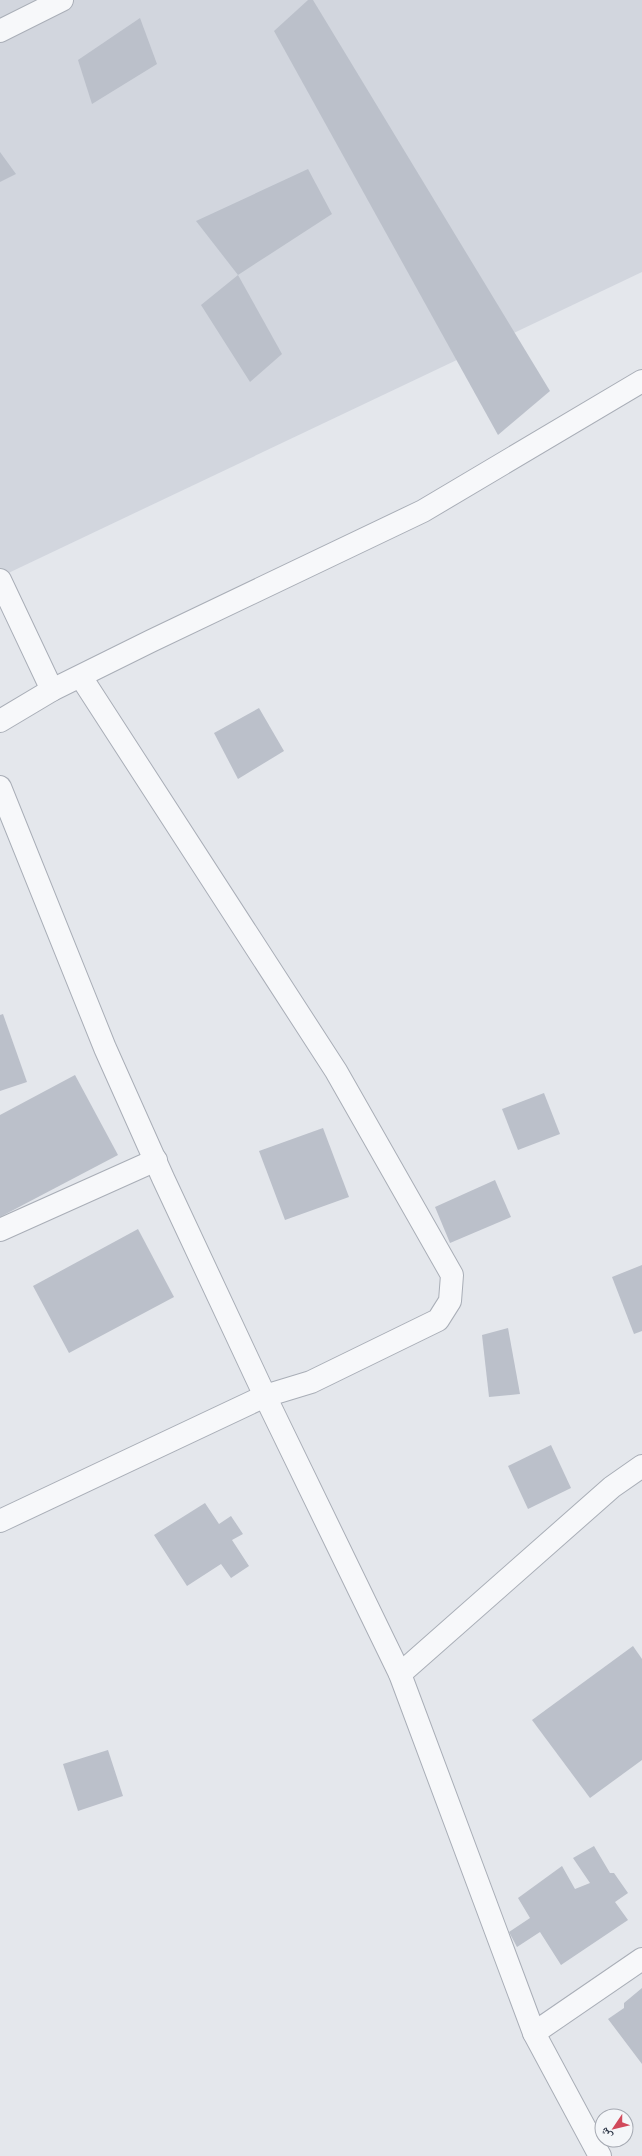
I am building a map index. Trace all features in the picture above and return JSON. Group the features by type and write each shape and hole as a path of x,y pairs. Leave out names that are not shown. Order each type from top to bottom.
{"street":[{"path":"0,30 62,0"},
{"path":"0,721 52,690 423,511 642,381"},
{"path":"0,580 52,690"},
{"path":"0,1521 265,1396 310,1382 438,1320 450,1301 452,1275 336,1071 80,677"},
{"path":"0,787 105,1048 265,1396 400,1674 534,2033 600,2156"},
{"path":"0,1230 156,1160"},
{"path":"400,1674 612,1487 642,1466"},
{"path":"534,2033 642,1959"}],"shaded area":[{"path":"0,0 642,0 642,272 0,577"}],"building":[{"path":"308,0 313,0 550,391 498,435 274,31"},
{"path":"140,18 157,64 92,104 78,60"},
{"path":"0,152 16,174 0,182"},
{"path":"308,169 332,214 238,275 196,221"},
{"path":"238,275 282,354 250,382 201,305"},
{"path":"259,708 284,751 238,779 214,733"},
{"path":"3,1014 27,1082 0,1091 0,1015"},
{"path":"75,1075 118,1155 0,1217 0,1115"},
{"path":"544,1093 560,1134 518,1150 502,1109"},
{"path":"323,1128 349,1197 285,1220 259,1151"},
{"path":"495,1180 511,1217 450,1243 435,1207"},
{"path":"138,1229 174,1297 69,1353 33,1286"},
{"path":"642,1265 642,1331 634,1334 612,1277"},
{"path":"508,1328 520,1394 489,1397 482,1335"},
{"path":"551,1445 571,1488 528,1509 508,1466"},
{"path":"205,1503 219,1524 231,1516 243,1534 232,1540 249,1566 231,1578 221,1564 187,1586 154,1535"},
{"path":"633,1646 642,1659 642,1760 590,1798 532,1720"},
{"path":"108,1750 123,1796 78,1811 63,1764"},
{"path":"594,1846 610,1873 614,1873 628,1893 615,1902 628,1920 561,1965 540,1932 517,1947 509,1932 530,1918 518,1898 562,1866 575,1889 590,1883 573,1858"},
{"path":"642,1988 642,2064 608,2019 624,2008 624,2003"}]}
